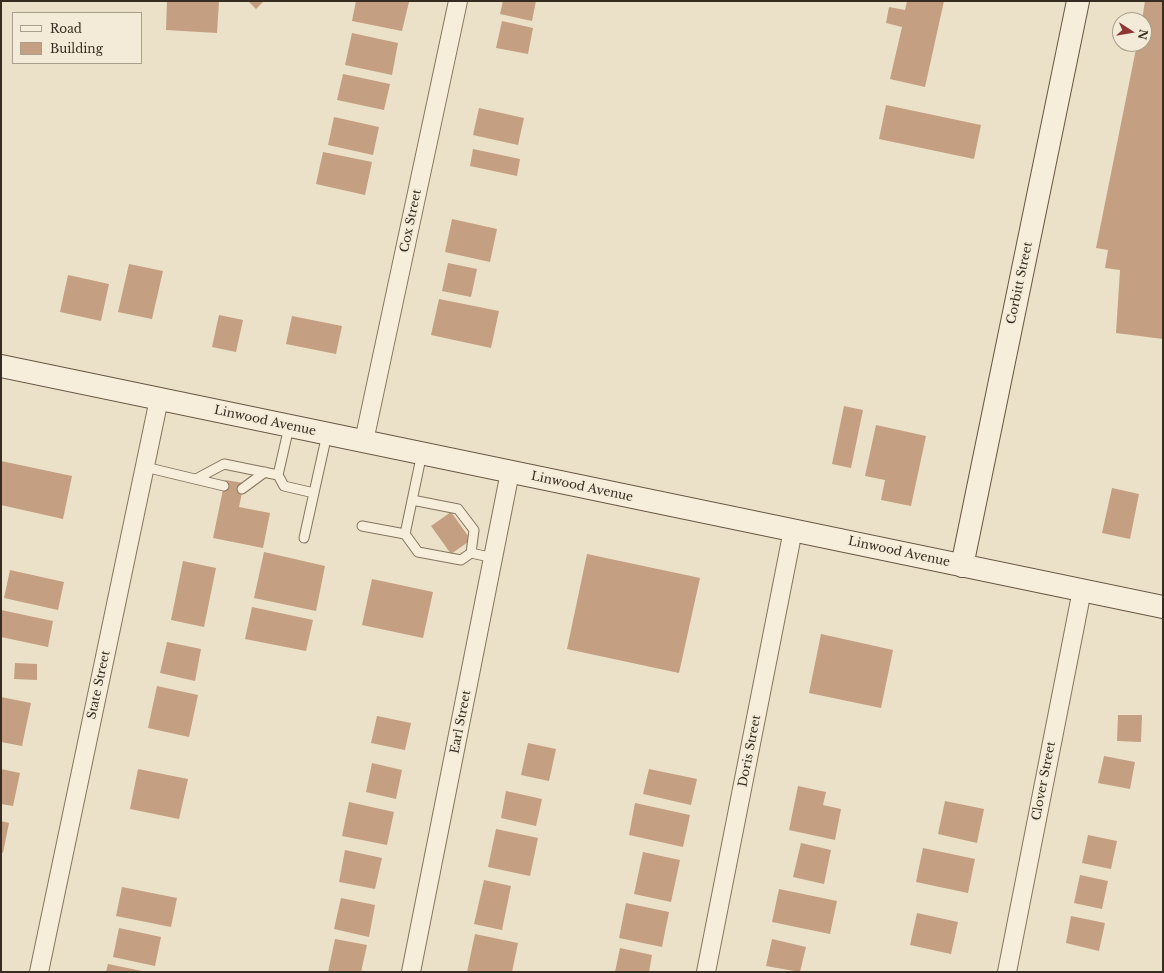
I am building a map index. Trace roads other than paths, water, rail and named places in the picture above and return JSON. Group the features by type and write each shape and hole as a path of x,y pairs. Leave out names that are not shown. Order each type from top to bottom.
{"main road":[{"name":"Corbitt Street","path":"962,566 1078,1"},
{"name":"Linwood Avenue","path":"1,366 1163,607"}],"street":[{"name":"Cox Street","path":"364,441 458,1"},
{"name":"State Street","path":"39,972 159,399"},
{"name":"Earl Street","path":"411,972 510,472"},
{"name":"Doris Street","path":"706,972 793,530"},
{"name":"Clover Street","path":"1007,972 1082,590"}],"lane":[{"path":"290,427 278,475 284,486 314,493"},
{"path":"304,538 327,434"},
{"path":"405,534 422,453"},
{"path":"196,479 224,464 278,475"},
{"path":"145,467 224,486"},
{"path":"242,489 265,472"},
{"path":"412,500 458,509 474,530 471,553"},
{"path":"362,526 405,534 418,552 461,560 471,553 494,558"}]}
